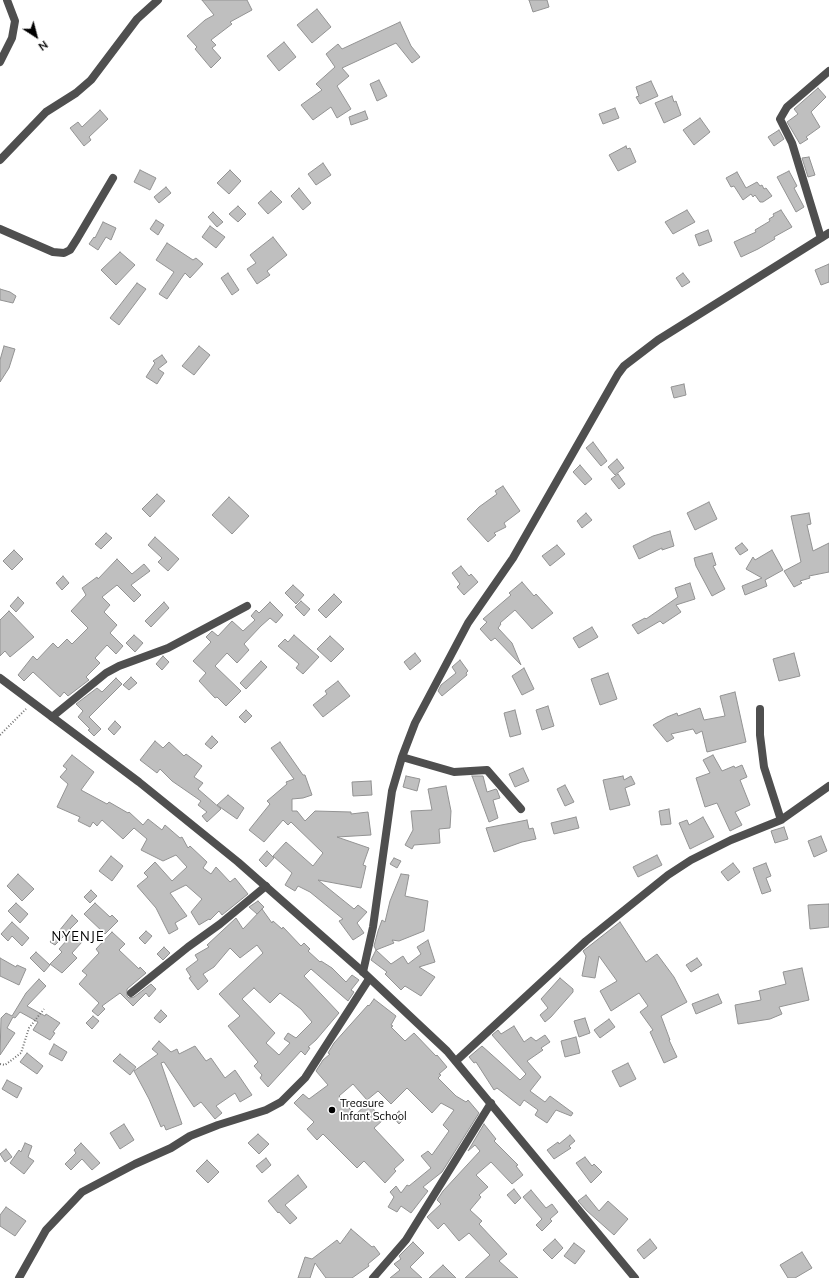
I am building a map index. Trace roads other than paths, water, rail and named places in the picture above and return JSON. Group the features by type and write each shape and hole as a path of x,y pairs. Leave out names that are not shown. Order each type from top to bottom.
{"street":[{"path":"0,62 12,38 15,21 7,0"},
{"path":"0,160 46,112 76,93 91,80 137,19 158,0"},
{"path":"821,238 792,143 780,119 787,107 829,71"},
{"path":"0,229 53,252 64,253 70,250 113,178"},
{"path":"363,972 373,927 392,791 402,757 416,723 465,629 512,558 618,374 629,363 658,340 829,233"},
{"path":"52,717 106,673 119,666 168,648 247,606"},
{"path":"0,678 139,782 266,886 363,972 447,1051 491,1103 566,1197 635,1278"},
{"path":"760,709 760,735 764,767 781,820"},
{"path":"402,757 454,772 487,770 521,809"},
{"path":"456,1061 586,941 668,875 691,860 731,840 781,820 829,786"},
{"path":"131,993 188,947 220,924 266,886"},
{"path":"19,1278 46,1230 70,1204 87,1189 171,1148 190,1136 218,1125 266,1110 282,1102 305,1078 369,979"},
{"path":"373,1278 406,1240 491,1103"}],"place":[{"name":"Treasure Infant School","path":"332,1110"}],"district":[{"name":"NYENJE","path":"78,937"}]}
